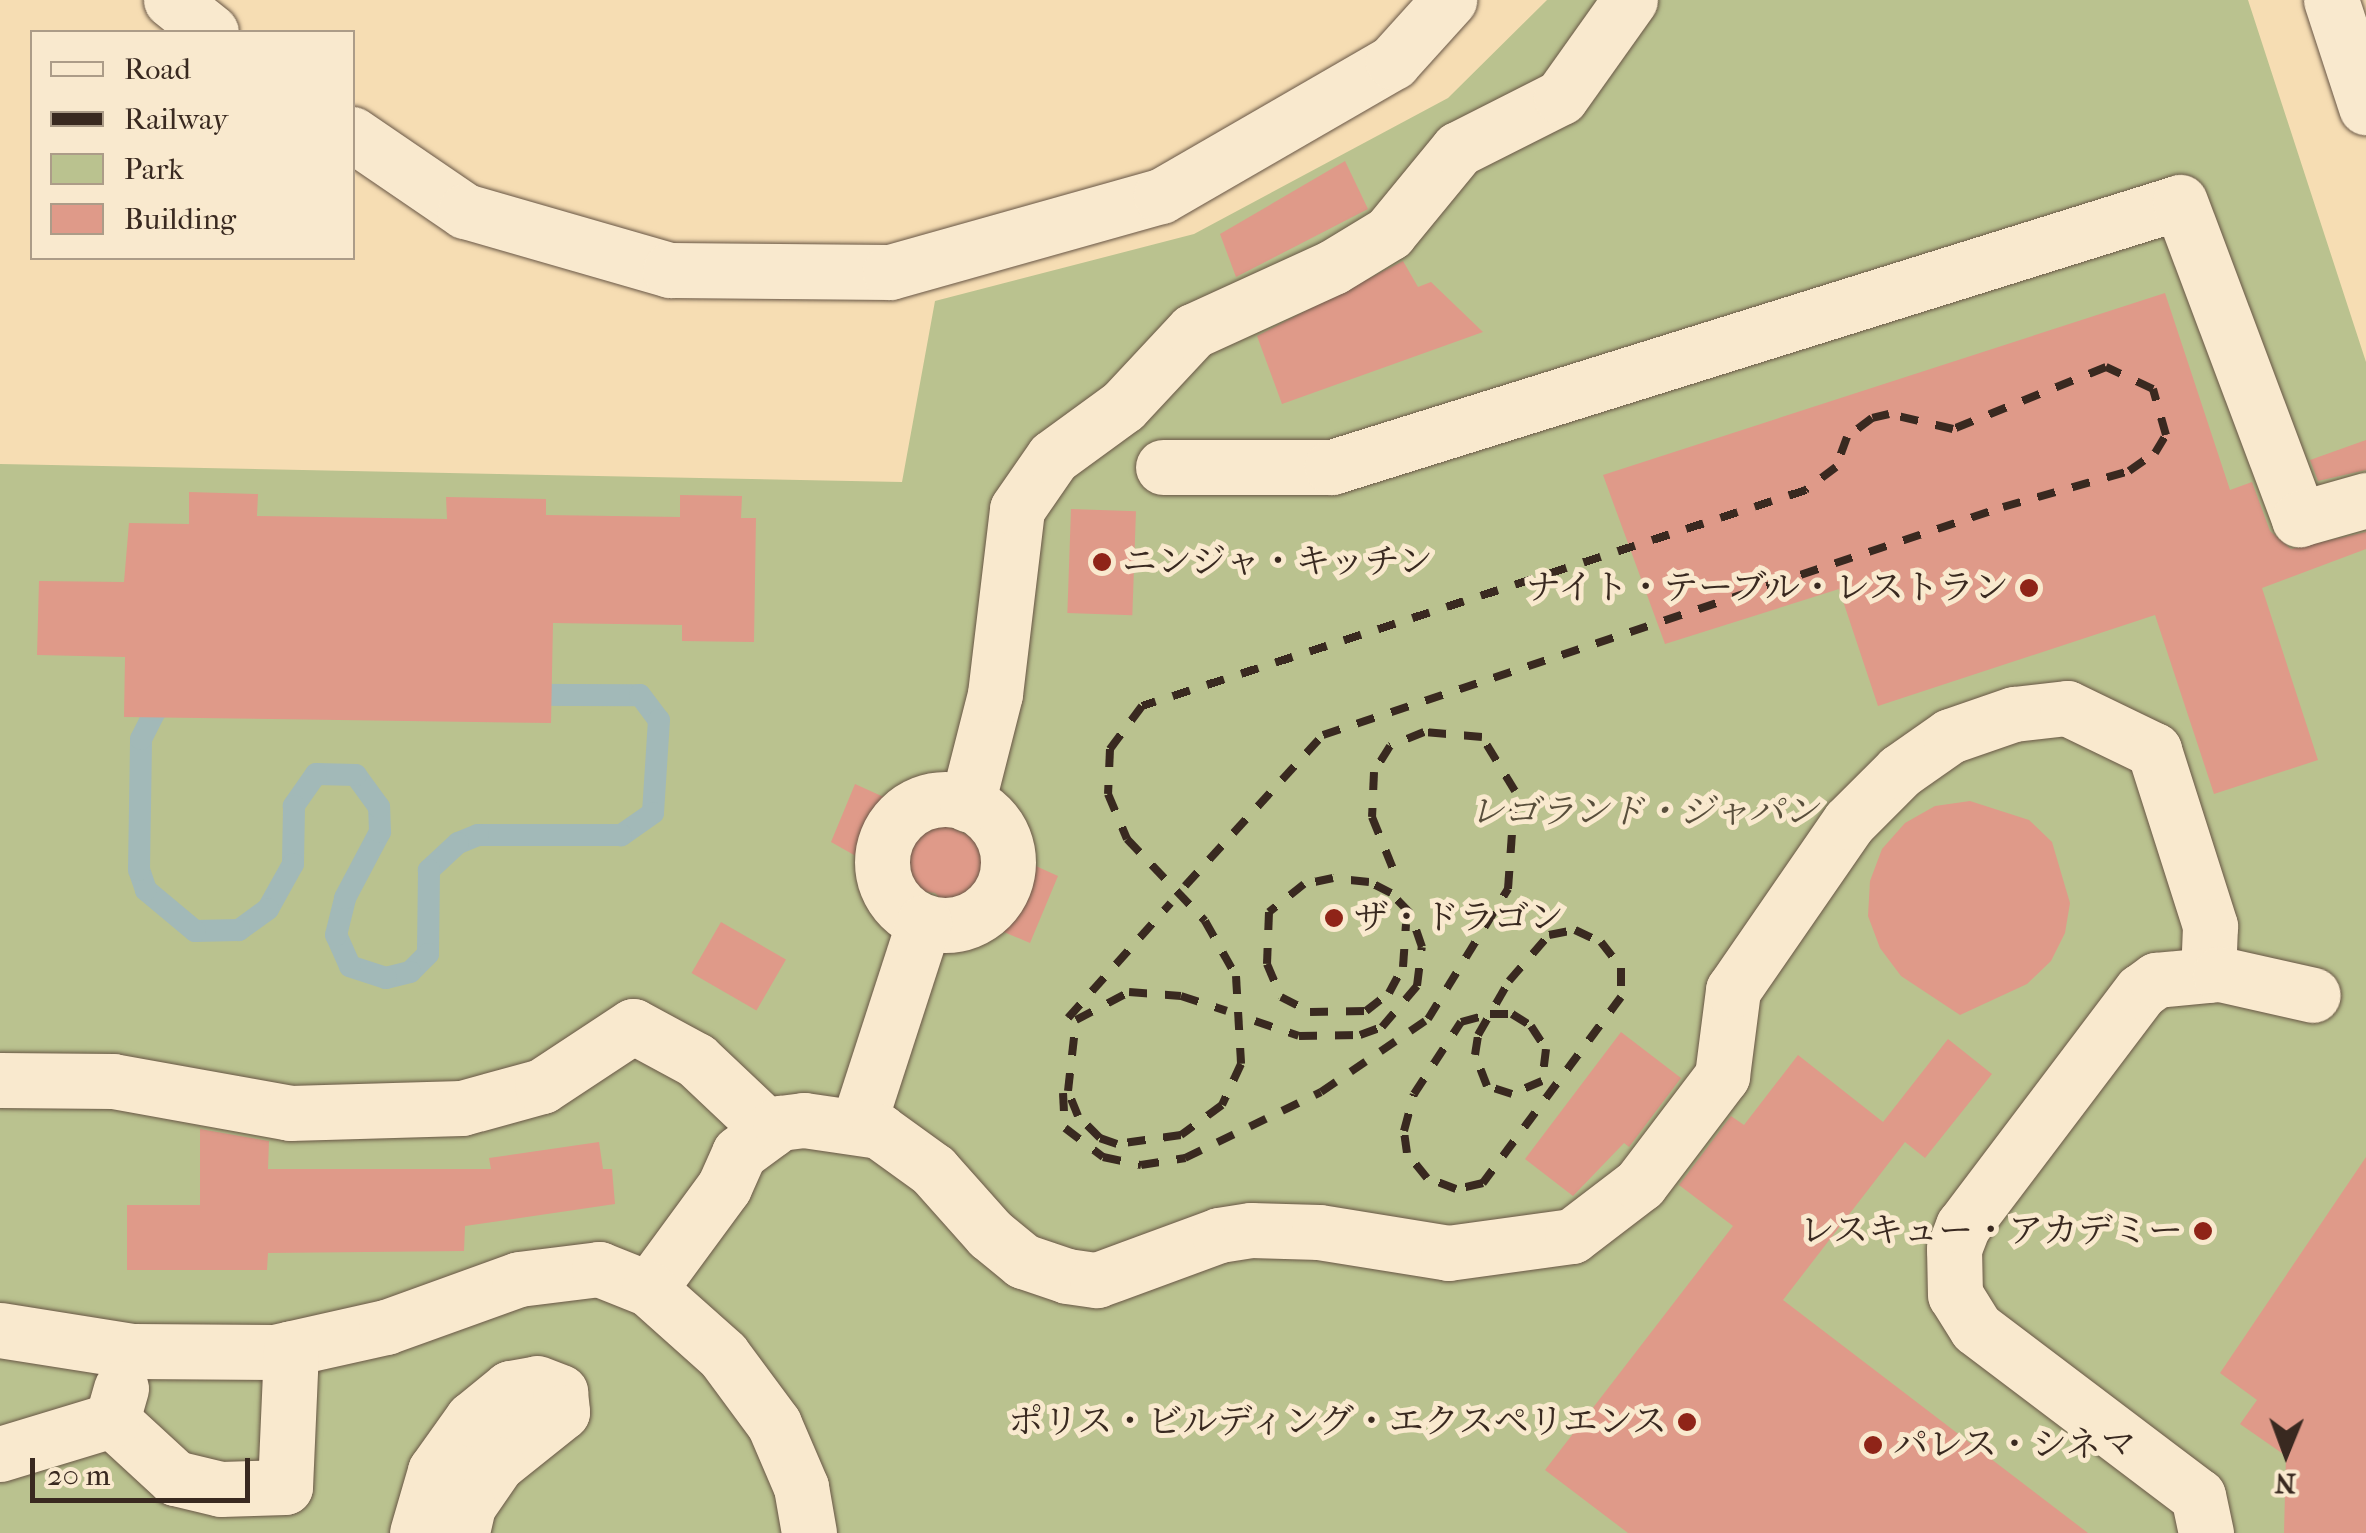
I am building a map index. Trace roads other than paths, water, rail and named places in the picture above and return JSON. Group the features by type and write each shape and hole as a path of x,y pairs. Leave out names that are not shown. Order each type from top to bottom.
{"street":[{"path":"171,0 208,30"},
{"path":"355,136 465,210 670,270 890,272 1161,196 1393,62 1449,0"},
{"path":"967,804 995,694 1018,510 1052,457 1123,406 1193,331 1333,267 1389,233 1458,150 1561,97 1630,0"},
{"path":"2331,0 2366,107"},
{"path":"1163,466 1332,467 2180,202 2299,520 2366,500"},
{"path":"649,1288 724,1187 739,1153 770,1130 804,1120 878,1131 933,1170 990,1234 1024,1261 1066,1276 1097,1280 1220,1235 1251,1230 1319,1232 1448,1254 1572,1236 1640,1184 1722,1076 1733,990 1850,822 1900,771 1950,736 2014,714 2067,708 2154,750 2210,926 2208,975"},
{"path":"918,804 967,804 1004,840 1006,880 982,913 964,923 924,922 891,896 882,854 888,834 918,804"},
{"path":"858,1126 924,922"},
{"path":"2206,1533 2198,1496 1976,1328 1961,1310 1952,1273 1963,1226 2120,1013 2156,980 2208,975 2272,981 2313,995"},
{"path":"0,1080 114,1081 290,1113 462,1108 542,1086 634,1026 696,1060 770,1130"},
{"path":"0,1330 122,1349 198,1354 291,1348 386,1327 555,1271 599,1269 649,1288 724,1355 774,1424 801,1487 809,1533"},
{"path":"112,1420 175,1478 221,1490 285,1487 291,1348"},
{"path":"0,1454 112,1420 121,1406 122,1349"},
{"path":"418,1533 435,1471 472,1419 510,1388 536,1384 560,1392 562,1412 497,1464 468,1506 462,1533"}],"waterway":[{"path":"187,693 640,695 659,720 653,813 621,835 478,835 458,843 429,870 428,954 410,972 386,978 350,966 336,935 345,898 380,832 379,807 356,775 316,774 294,806 293,864 268,909 239,930 195,931 146,890 139,870 141,739 156,710 187,693"}],"railway":[{"path":"1185,886 1323,735 2003,507 2129,471 2155,453 2166,435 2153,389 2106,367 1953,429 1889,414 1872,418 1847,437 1836,467 1806,490 1142,706 1110,749 1108,794 1127,839 1205,921 1236,976 1241,1064 1222,1105 1181,1135 1117,1144 1100,1138 1078,1116 1068,1091 1076,1020 1129,992 1181,996 1227,1011"},
{"path":"1063,1093 1065,1128 1103,1157 1141,1165 1185,1158 1321,1092 1428,1019 1508,889 1515,791 1482,737 1424,732 1390,746 1374,772 1372,817 1398,881"},
{"path":"1255,1021 1299,1036 1360,1035 1382,1027 1417,986 1422,947 1410,913 1391,893 1369,882 1333,878 1304,884 1269,912 1267,964 1281,997 1310,1012 1366,1011 1389,993 1403,967 1406,924"},
{"path":"1068,1018 1171,903"},
{"path":"1549,935 1509,981 1478,1035 1475,1055 1487,1086 1512,1094 1542,1081 1546,1049 1531,1026 1512,1014 1490,1014 1461,1022 1414,1094 1404,1131 1407,1153 1427,1178 1456,1189 1483,1183 1621,997 1621,968 1601,942 1575,930 1549,935"}],"place":[{"name":"ニンジャ・キッチン","path":"1102,562"},
{"name":"ナイト・テーブル・レストラン","path":"2029,588"},
{"name":"ザ・ドラゴン","path":"1334,918"},
{"name":"レスキュー・アカデミー","path":"2203,1231"},
{"name":"ポリス・ビルディング・エクスペリエンス","path":"1687,1422"},
{"name":"パレス・シネマ","path":"1873,1445"}],"park label":[{"name":"レゴランド・ジャパン","path":"1644,812"}]}
